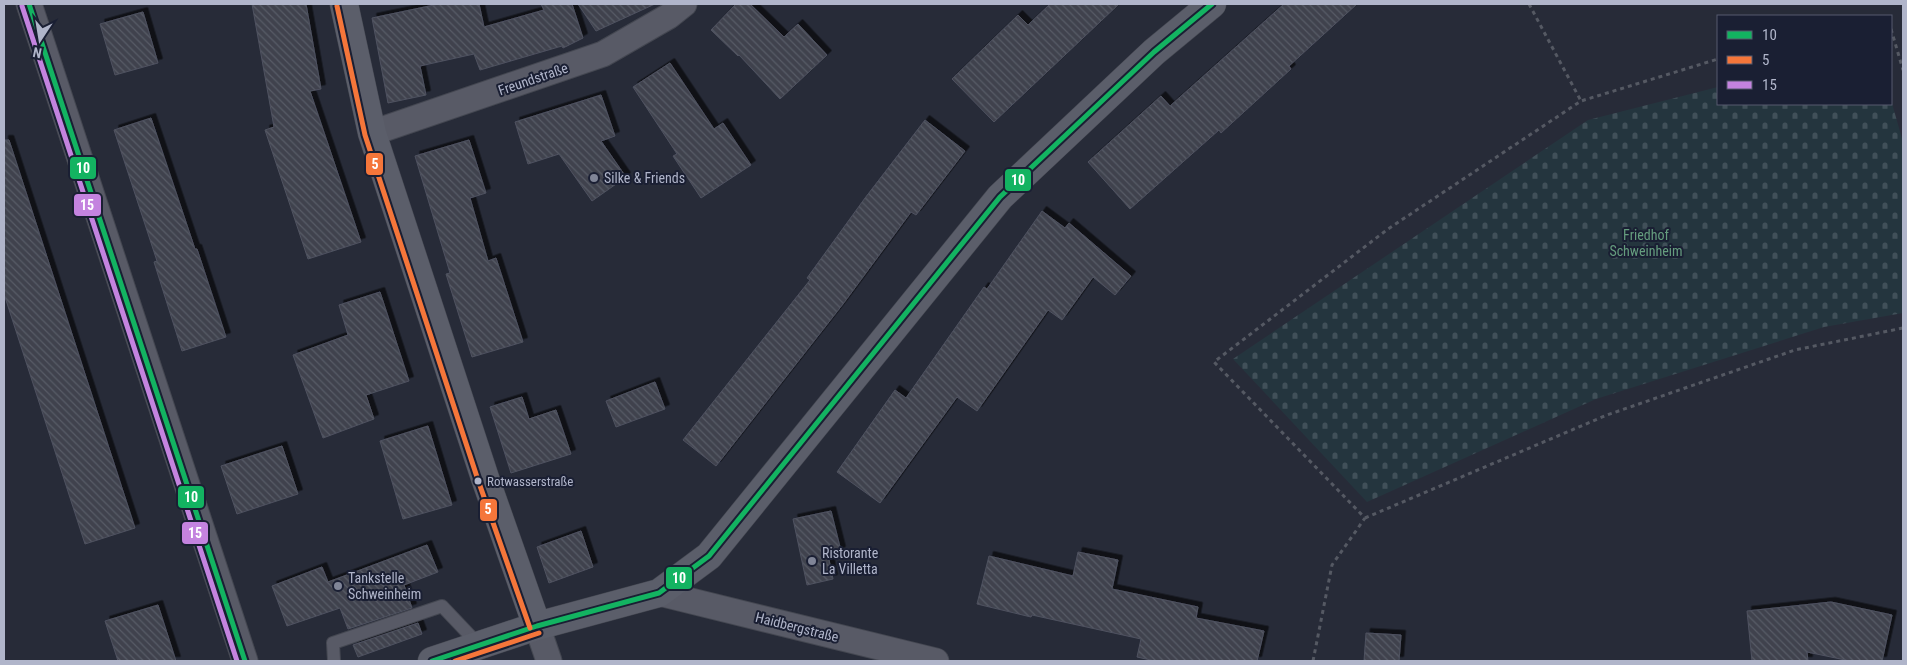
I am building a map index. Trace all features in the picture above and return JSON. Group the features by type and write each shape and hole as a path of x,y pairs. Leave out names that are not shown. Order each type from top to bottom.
{"street":[{"path":"29,4 245,661"},
{"path":"344,4 372,133 485,478 549,661"},
{"name":"Freundstraße","path":"372,133 602,54 669,16 684,4"},
{"path":"432,661 537,626 659,593 709,556 1000,197 1154,52 1212,4"},
{"name":"Haidbergstraße","path":"659,593 936,661"}],"lane":[{"path":"334,661 333,643 442,606 479,645"}],"path":[{"path":"1529,4 1581,101"},
{"path":"1892,32 1903,70"},
{"path":"1365,518 1214,362 1388,229 1581,101 1717,60"},
{"path":"1313,661 1332,565 1365,518 1607,415 1795,350 1903,328"}],"green space":[{"name":"Friedhof Schweinheim","path":"1717,87 1717,105 1892,104 1903,142 1903,313 1824,327 1596,399 1367,502 1233,359 1588,120"}],"building":[{"path":"252,4 306,4 321,89 310,91 361,242 308,259 265,130 274,127"},
{"path":"439,4 479,4 484,27 544,10 541,4 572,4 583,38 563,48 562,46 480,70 474,54 420,66 426,95 388,103 372,18"},
{"path":"578,4 655,4 596,31"},
{"path":"736,4 750,4 784,37 798,24 827,55 780,99 739,55 711,30"},
{"path":"1050,4 1119,4 994,122 952,79 1018,15 1028,25"},
{"path":"1284,4 1357,4 1289,66 1291,69 1221,133 1219,130 1130,209 1088,162 1161,96 1170,106"},
{"path":"143,12 158,63 115,75 100,24"},
{"path":"670,63 714,129 723,123 751,165 701,198 673,156 677,154 633,87"},
{"path":"601,95 615,136 601,141 626,177 592,201 559,154 528,164 515,122"},
{"path":"151,118 226,337 182,351 154,262 157,261 114,130"},
{"path":"925,120 965,151 916,215 911,212 843,304 716,466 683,440 810,280 807,278"},
{"path":"4,140 9,140 135,528 85,544 4,294"},
{"path":"469,140 486,193 470,198 488,261 496,258 523,342 472,357 446,274 450,273 415,156"},
{"path":"1042,211 1065,228 1069,223 1131,276 1115,295 1093,277 1062,320 1048,310 977,411 957,397 880,503 837,472 895,390 906,398 984,287 987,289"},
{"path":"380,292 409,381 366,395 374,419 323,438 293,355 348,335 339,305"},
{"path":"655,382 665,409 616,427 606,401"},
{"path":"522,397 529,419 556,410 571,454 511,473 490,407"},
{"path":"428,426 452,505 403,519 380,441"},
{"path":"282,446 298,494 237,514 221,466"},
{"path":"831,511 841,551 828,555 833,579 807,585 793,519"},
{"path":"581,531 593,567 549,583 537,547"},
{"name":"Tankstelle Schweinheim","path":"427,545 438,572 404,585 412,608 348,629 340,608 287,626 272,586 322,567 328,582"},
{"path":"1078,552 1118,560 1112,589 1198,607 1196,618 1264,631 1257,661 1155,661 1137,657 1141,639 977,604 989,556 1073,576"},
{"path":"1831,602 1892,615 1882,661 1850,661 1807,652 1808,661 1752,661 1747,611"},
{"path":"158,605 176,661 118,661 105,621"},
{"path":"418,623 422,634 358,657 353,645"},
{"path":"1366,633 1401,635 1399,661 1364,661"}],"transit line":[{"name":"10","path":"29,4 245,661"},
{"name":"10","path":"432,661 537,626 659,593 709,556 1000,197 1154,52 1212,4"},
{"name":"15","path":"22,6 237,661"},
{"name":"5","path":"337,6 365,135 478,480 530,628"},
{"name":"5","path":"455,661 539,633"}],"place":[{"name":"Silke & Friends","path":"594,178"},
{"name":"Rotwasserstraße","path":"478,481"},
{"name":"Ristorante La Villetta","path":"812,561"},
{"name":"Tankstelle Schweinheim","path":"338,586"}]}
